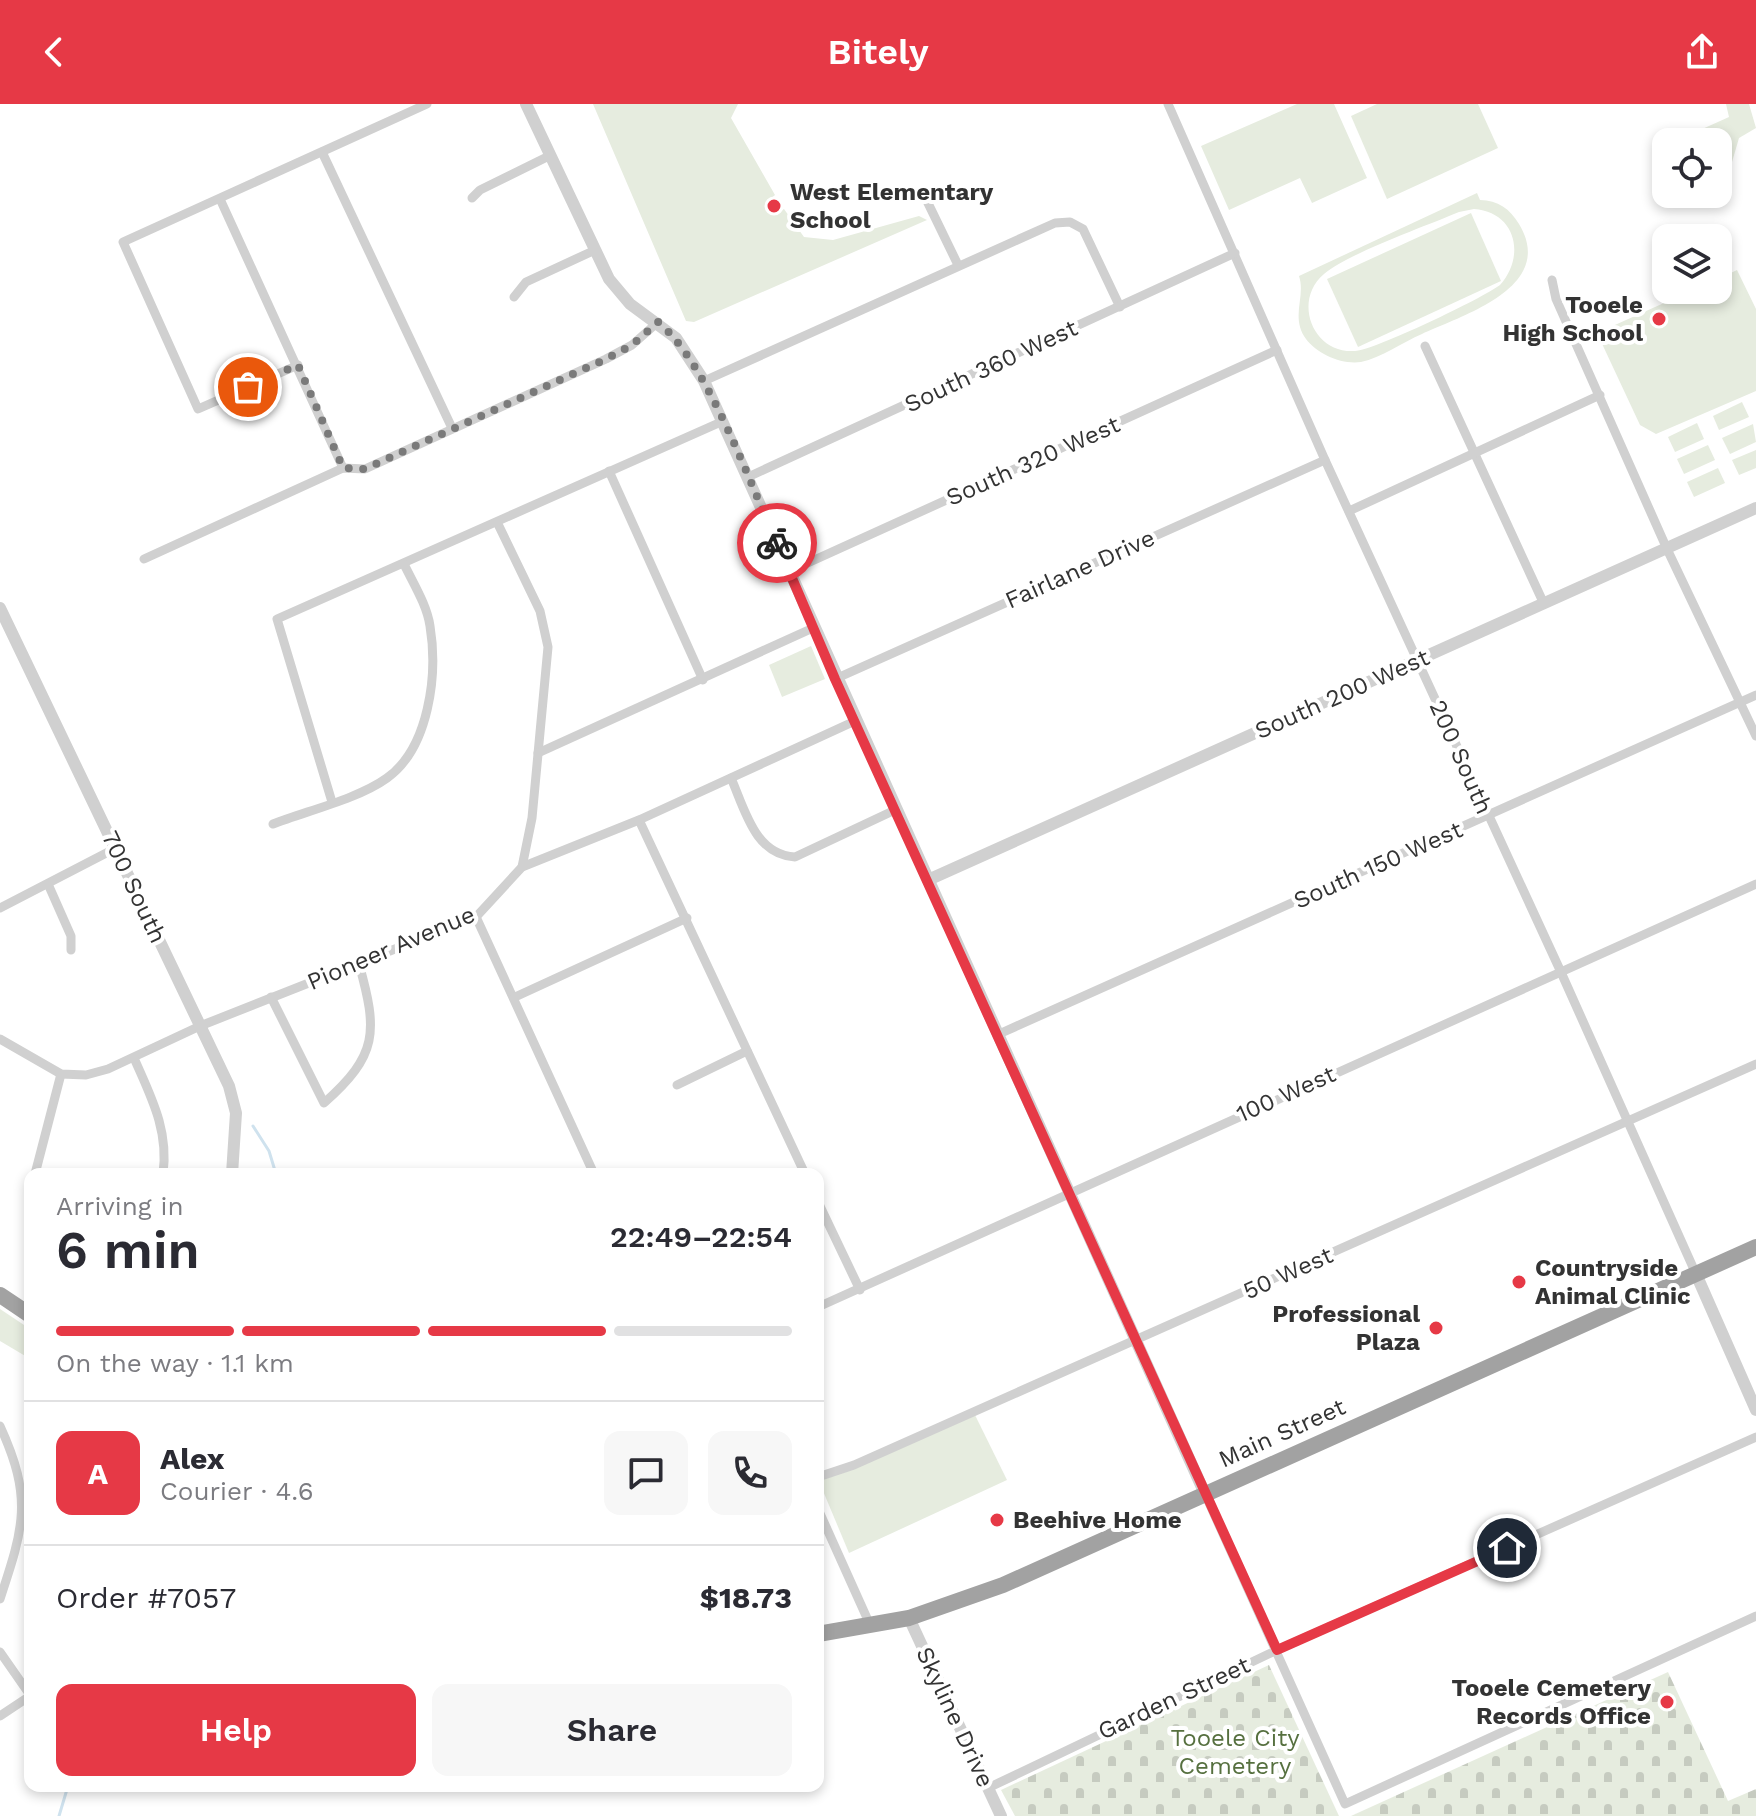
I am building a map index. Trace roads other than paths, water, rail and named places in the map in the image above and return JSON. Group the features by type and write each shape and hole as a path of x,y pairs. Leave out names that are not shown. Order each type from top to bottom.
{"highway":[{"name":"Main Street","path":"824,1633 909,1618 956,1604 1016,1580 1756,1247"},
{"path":"0,1295 24,1311"}],"street":[{"path":"298,365 198,409 123,242 427,104"},
{"path":"526,104 593,251 609,279 630,304 676,338 704,381 835,679 999,1034 1345,1804 1756,1616"},
{"name":"200 South","path":"1168,104 1325,460 1560,970 1756,1410"},
{"path":"322,152 452,428"},
{"path":"472,198 480,190 549,156"},
{"path":"220,199 343,468"},
{"path":"927,201 958,265"},
{"path":"704,381 1055,223 1070,222 1083,229 1120,307"},
{"path":"514,297 526,282 593,251"},
{"name":"South 360 West","path":"748,477 1235,253"},
{"path":"1552,280 1556,299 1667,549 1756,736"},
{"path":"144,559 343,468 365,469 606,359 632,345 658,322"},
{"path":"1425,346 1544,604"},
{"name":"South 320 West","path":"790,571 1277,350"},
{"path":"1349,511 1600,395"},
{"path":"332,802 277,619 721,422"},
{"name":"Fairlane Drive","path":"835,679 1325,460"},
{"path":"609,471 703,680"},
{"name":"South 200 West","path":"928,880 1756,508"},
{"path":"497,522 540,611 548,647 532,818 522,867"},
{"path":"273,824 385,780 409,760 422,729 431,671 430,624 404,564"},
{"name":"700 South","path":"0,608 229,1086 236,1113 232,1168"},
{"path":"538,753 813,628"},
{"name":"South 150 West","path":"999,1034 1756,695"},
{"name":"Pioneer Avenue","path":"61,1074 86,1075 134,1058 200,1026 476,917 522,867 639,820 855,721"},
{"path":"731,778 763,846 781,856 795,857 895,810"},
{"path":"639,820 802,1168"},
{"path":"0,908 116,848"},
{"path":"48,884 71,936 71,950"},
{"name":"100 West","path":"824,1305 1756,884"},
{"path":"476,917 591,1168"},
{"path":"515,997 687,918"},
{"path":"271,997 324,1103 360,1069 370,1039 370,1004 359,964"},
{"path":"0,1039 61,1074 37,1168"},
{"path":"677,1085 747,1051"},
{"path":"134,1058 163,1127 167,1151 164,1168"},
{"name":"50 West","path":"824,1475 854,1465 1756,1064"},
{"path":"824,1215 860,1290"},
{"path":"0,1426 17,1468 24,1513 0,1599"},
{"name":"Garden Street","path":"988,1788 1277,1650 1756,1437"},
{"path":"824,1522 871,1627"},
{"name":"Skyline Drive","path":"909,1618 1001,1816"},
{"path":"0,1652 24,1687"},
{"path":"0,1716 24,1700"}],"waterway":[{"path":"253,1126 269,1151 274,1168"},
{"path":"59,1816 66,1792"}],"place":[{"name":"West Elementary School","path":"774,206"},
{"name":"Tooele High School","path":"1659,319"},
{"name":"Countryside Animal Clinic","path":"1519,1282"},
{"name":"Professional Plaza","path":"1436,1328"},
{"name":"Beehive Home","path":"997,1520"},
{"name":"Tooele Cemetery Records Office","path":"1667,1702"}],"park label":[{"name":"Tooele City Cemetery","path":"1235,1752"}]}
